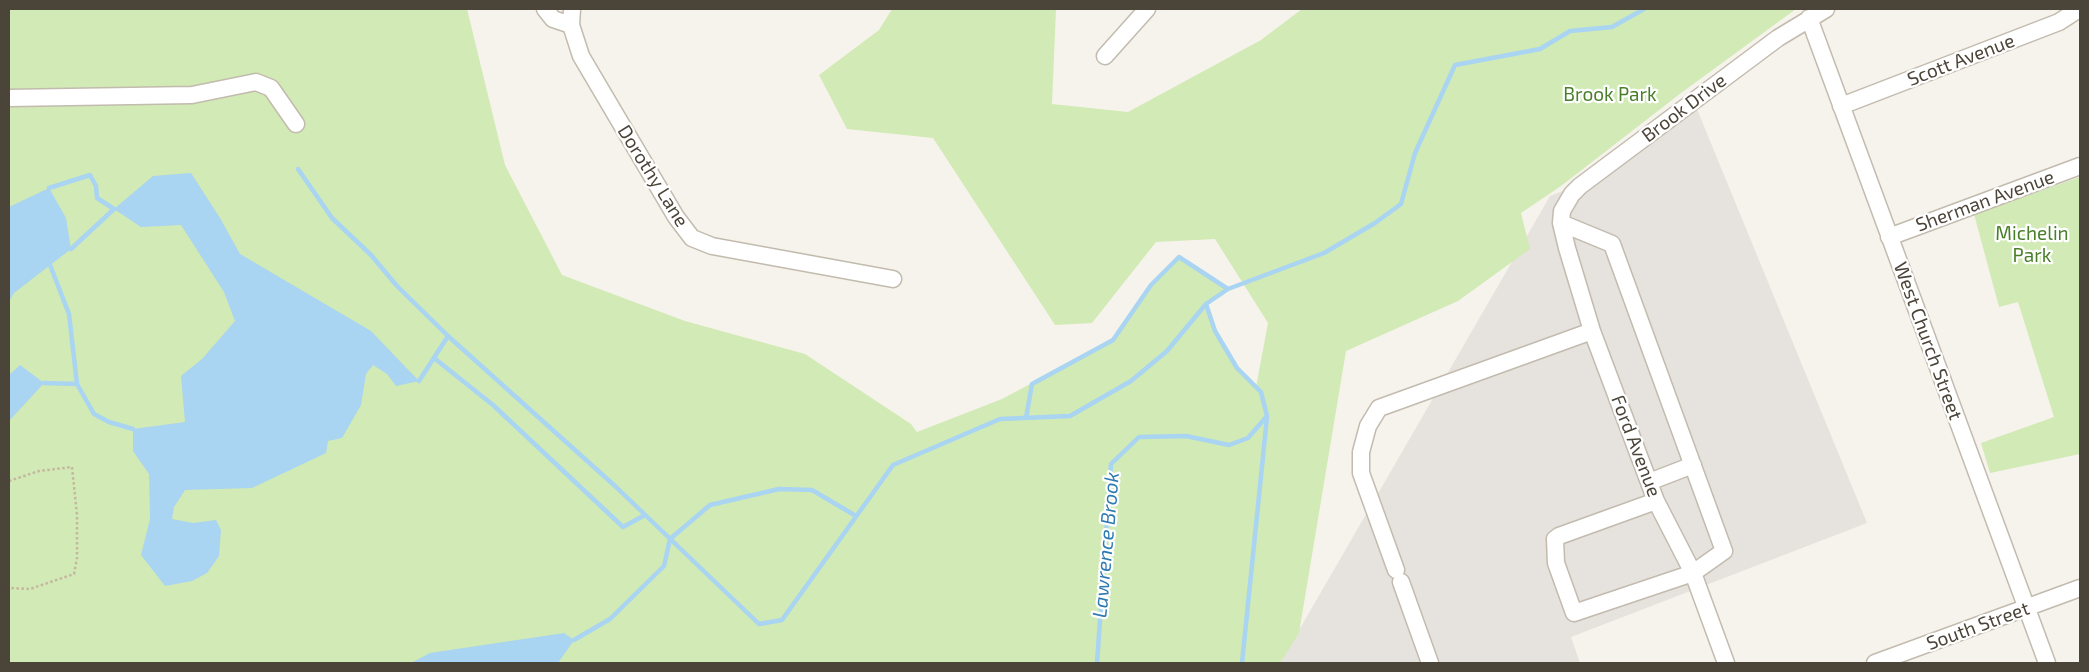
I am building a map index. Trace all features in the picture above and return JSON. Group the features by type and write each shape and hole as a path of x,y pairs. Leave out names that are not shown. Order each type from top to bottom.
{"street":[{"path":"545,9 553,19 571,17"},
{"path":"1105,56 1147,9"},
{"name":"Brook Drive","path":"1562,223 1562,211 1572,194 1580,186 1778,38 1826,9"},
{"name":"Scott Avenue","path":"1841,106 2059,22 2079,9"},
{"name":"Dorothy Lane","path":"571,17 581,56 676,217 692,238 712,246 893,279"},
{"name":"West Church Street","path":"1809,18 2046,663"},
{"path":"9,98 192,95 256,82 271,88 296,124"},
{"name":"Sherman Avenue","path":"1889,237 2080,166"},
{"path":"1562,223 1612,244 1724,551 1693,573 1574,613 1556,563 1555,539 1656,500"},
{"name":"Ford Avenue","path":"1562,223 1567,248 1592,330 1656,500 1693,573 1726,663"},
{"path":"1430,663 1361,473 1361,452 1368,426 1379,408 1592,330"},
{"path":"1649,482 1692,465"},
{"name":"South Street","path":"1875,663 2080,588"}],"path":[{"path":"9,481 39,471 72,467 77,515 77,558 74,574 30,589 9,588"}],"shaded area":[{"path":"1692,97 1867,523 1571,637 1580,663 1280,663 1550,196 1575,186"}],"green space":[{"name":"Brook Park","path":"9,9 467,9 505,165 562,275 685,321 805,354 911,424 917,432 1002,399 1113,340 1151,285 1179,257 1228,289 1206,305 1215,331 1237,368 1256,387 1268,323 1215,239 1156,242 1092,323 1055,325 933,138 847,129 819,75 879,30 892,9 1056,9 1052,104 1128,112 1261,40 1302,9 1796,9 1681,93 1561,186 1521,213 1530,249 1458,301 1346,351 1299,633 1280,663 9,663"},
{"name":"Michelin Park","path":"2080,177 2080,454 1990,473 1981,443 2054,417 2018,302 1999,307 1974,214"}],"water":[{"path":"191,173 220,218 240,254 371,331 419,381 396,386 387,374 373,365 366,374 361,405 342,438 328,441 326,453 252,488 185,490 174,507 172,519 193,523 216,520 221,530 219,556 207,573 192,581 165,586 141,555 150,519 149,474 133,451 133,429 185,422 181,376 202,359 235,321 224,292 181,225 141,227 114,209 153,176"},
{"path":"49,188 66,218 71,249 14,293 9,301 9,207"},
{"path":"20,365 44,383 9,421 9,375"},
{"path":"564,633 574,640 558,663 411,663 430,653"}],"waterway":[{"name":"Lawrence Brook","path":"1097,663 1111,464 1139,437 1186,436 1229,445 1248,438 1267,416 1261,392 1237,368 1215,331 1206,304 1228,289 1324,253 1375,223 1401,204 1415,153 1455,65 1540,49 1570,31 1612,27 1644,9"},
{"path":"298,169 332,218 371,255 397,286 448,336 615,486 759,624 782,620 893,465 1000,419 1070,416 1131,381 1167,351 1206,304"},
{"path":"49,188 90,175 96,186 97,198 114,209 71,249"},
{"path":"1026,418 1032,384 1113,340 1151,285 1179,257 1228,289"},
{"path":"50,265 69,314 77,384"},
{"path":"419,381 448,336"},
{"path":"434,358 493,405 623,527 645,515"},
{"path":"44,383 77,384 94,414 109,422 133,429"},
{"path":"1242,663 1267,417"},
{"path":"574,640 610,619 664,566 670,539 710,505 779,489 812,490 856,516"}]}
